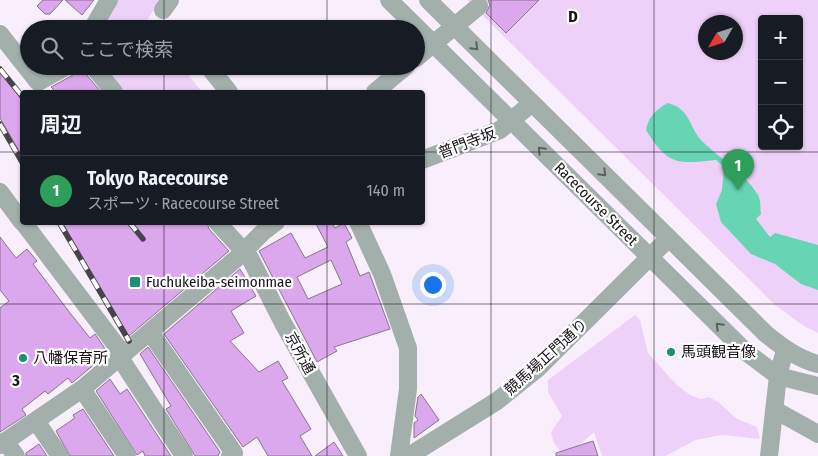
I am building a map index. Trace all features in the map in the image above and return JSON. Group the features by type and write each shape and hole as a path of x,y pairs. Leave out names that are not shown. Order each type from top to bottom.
{"street":[{"path":"97,20 109,0"},
{"name":"Racecourse Street","path":"389,0 409,20"},
{"name":"Racecourse Street","path":"428,0 766,334 785,350 807,362 818,364"},
{"path":"425,51 479,6"},
{"path":"0,34 20,59"},
{"name":"Racecourse Street","path":"425,36 746,352 778,376 818,386"},
{"path":"32,75 38,82 51,75"},
{"path":"100,75 112,90"},
{"path":"215,75 227,90"},
{"path":"376,90 395,75"},
{"name":"普門寺坂","path":"425,159 500,130 532,103"},
{"path":"0,192 20,218"},
{"path":"25,225 119,349 124,364 184,456"},
{"name":"京所通","path":"216,225 250,258 283,323 358,456"},
{"path":"16,456 2,443 82,388 122,356 272,225"},
{"path":"359,225 382,274 408,348 408,389 399,456"},
{"name":"競馬場正門通り","path":"409,456 497,400 537,369 669,238"},
{"path":"150,332 234,453 230,456"},
{"path":"769,456 778,376 785,350"},
{"path":"82,388 127,456"},
{"path":"775,410 818,434"},
{"path":"36,421 60,456"}],"shaded area":[{"path":"115,0 160,0 147,20 103,20"},
{"path":"467,0 818,0 818,333 804,326 775,305"},
{"path":"108,75 188,75 200,90 120,90"},
{"path":"668,103 676,106 685,114 702,141 739,173 752,187 758,195 760,202 761,214 756,219 770,237 775,233 818,245 818,290 801,284 775,264 751,254 721,222 716,204 722,190 724,167 716,160 683,162 675,160 661,150 654,142 646,130 647,125 653,114"},
{"path":"635,315 640,320 648,353 676,384 690,395 701,399 709,397 718,402 737,419 757,427 760,439 722,435 696,440 665,456 602,456 594,432 578,446 560,451 554,443 551,432 562,416 548,392 548,380"}],"building":[{"path":"43,0 63,0 50,14 45,14 37,6"},
{"path":"65,0 94,0 82,15"},
{"path":"488,0 539,0 506,33 486,13 490,5"},
{"path":"0,73 20,98 20,153 0,118"},
{"path":"73,75 87,75 99,90 54,90 51,87"},
{"path":"64,225 208,225 209,229 229,251 129,336"},
{"path":"317,225 333,225 335,228 345,225 352,238 346,242 360,276 369,272 390,329 334,347 337,351 317,362 259,251 291,233 305,258 328,247","holes":["331,260 342,284 308,299 297,277"]},
{"path":"0,237 16,258 27,249 37,261 33,264 70,313 90,338 95,334 108,353 72,383 68,378 48,394 45,391 22,409 26,415 0,432 0,308 9,301 0,290"},
{"path":"240,269 256,296 231,311 244,333 230,341 259,372 278,361 288,378 282,381 311,429 300,436 312,456 268,456 257,437 243,447 164,334"},
{"path":"148,347 220,452 218,456 195,456 166,409 171,406 140,354"},
{"path":"110,379 120,394 127,389 171,456 145,456 143,451 137,455 96,391"},
{"path":"421,394 439,420 414,438 414,423 418,420 415,416 418,397"},
{"path":"83,409 114,456 70,456 56,431 75,418 73,415"},
{"path":"593,441 598,456 556,456 556,453"},
{"path":"334,442 343,456 315,456"},
{"path":"39,444 47,456 26,456 26,453"}],"railway":[{"path":"0,69 20,94"},
{"path":"0,124 20,159"},
{"path":"61,225 129,341"},
{"path":"131,225 143,239"}],"place":[{"name":"Tokyo Racecourse","path":"738,190"},
{"name":"Fuchukeiba-seimonmae","path":"135,282"},
{"name":"馬頭観音像","path":"671,352"},
{"name":"八幡保育所","path":"23,358"}]}
